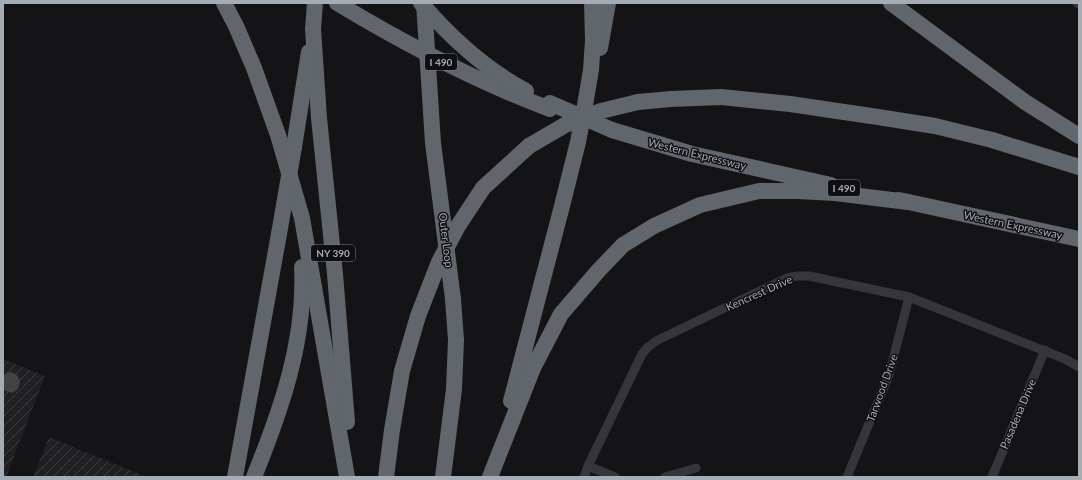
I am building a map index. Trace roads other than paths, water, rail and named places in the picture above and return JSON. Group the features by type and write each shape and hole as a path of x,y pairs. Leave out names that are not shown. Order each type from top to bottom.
{"highway":[{"path":"224,3 236,26 254,68 278,135 302,218 347,477"},
{"name":"NY 390","path":"315,3 313,28 319,118 335,274 351,477"},
{"name":"Western Expressway","path":"337,3 441,62 516,96 550,106 612,130 692,154 1079,239"},
{"path":"421,3 445,30 473,56 550,106"},
{"name":"Outer Loop","path":"424,3 433,144 453,299 456,340 454,389 444,477"},
{"path":"493,470 578,142 591,70 593,40 592,3"},
{"path":"591,70 599,50 608,3"},
{"path":"893,3 1025,102 1079,136"},
{"path":"235,477 279,234 294,147 304,75 313,28"},
{"path":"386,477 402,372 418,316 439,262 458,226 483,188 529,146 565,125 601,111 638,102 671,98 721,97 790,104 935,126 992,140 1079,167"},
{"path":"493,470 533,368 561,314 623,245 654,226 700,205 760,191 834,193 908,202"},
{"path":"254,477 264,453 291,375 299,331 303,284 298,203"}],"street":[{"name":"Kencrest Drive","path":"584,477 642,354 648,347 656,341 787,278 809,276 909,296 1065,358 1079,367"},
{"name":"Tarwood Drive","path":"847,477 889,375 909,296"},
{"name":"Pasadena Drive","path":"992,477 1045,350"},
{"path":"588,466 615,477"},
{"path":"665,477 696,468"}]}
